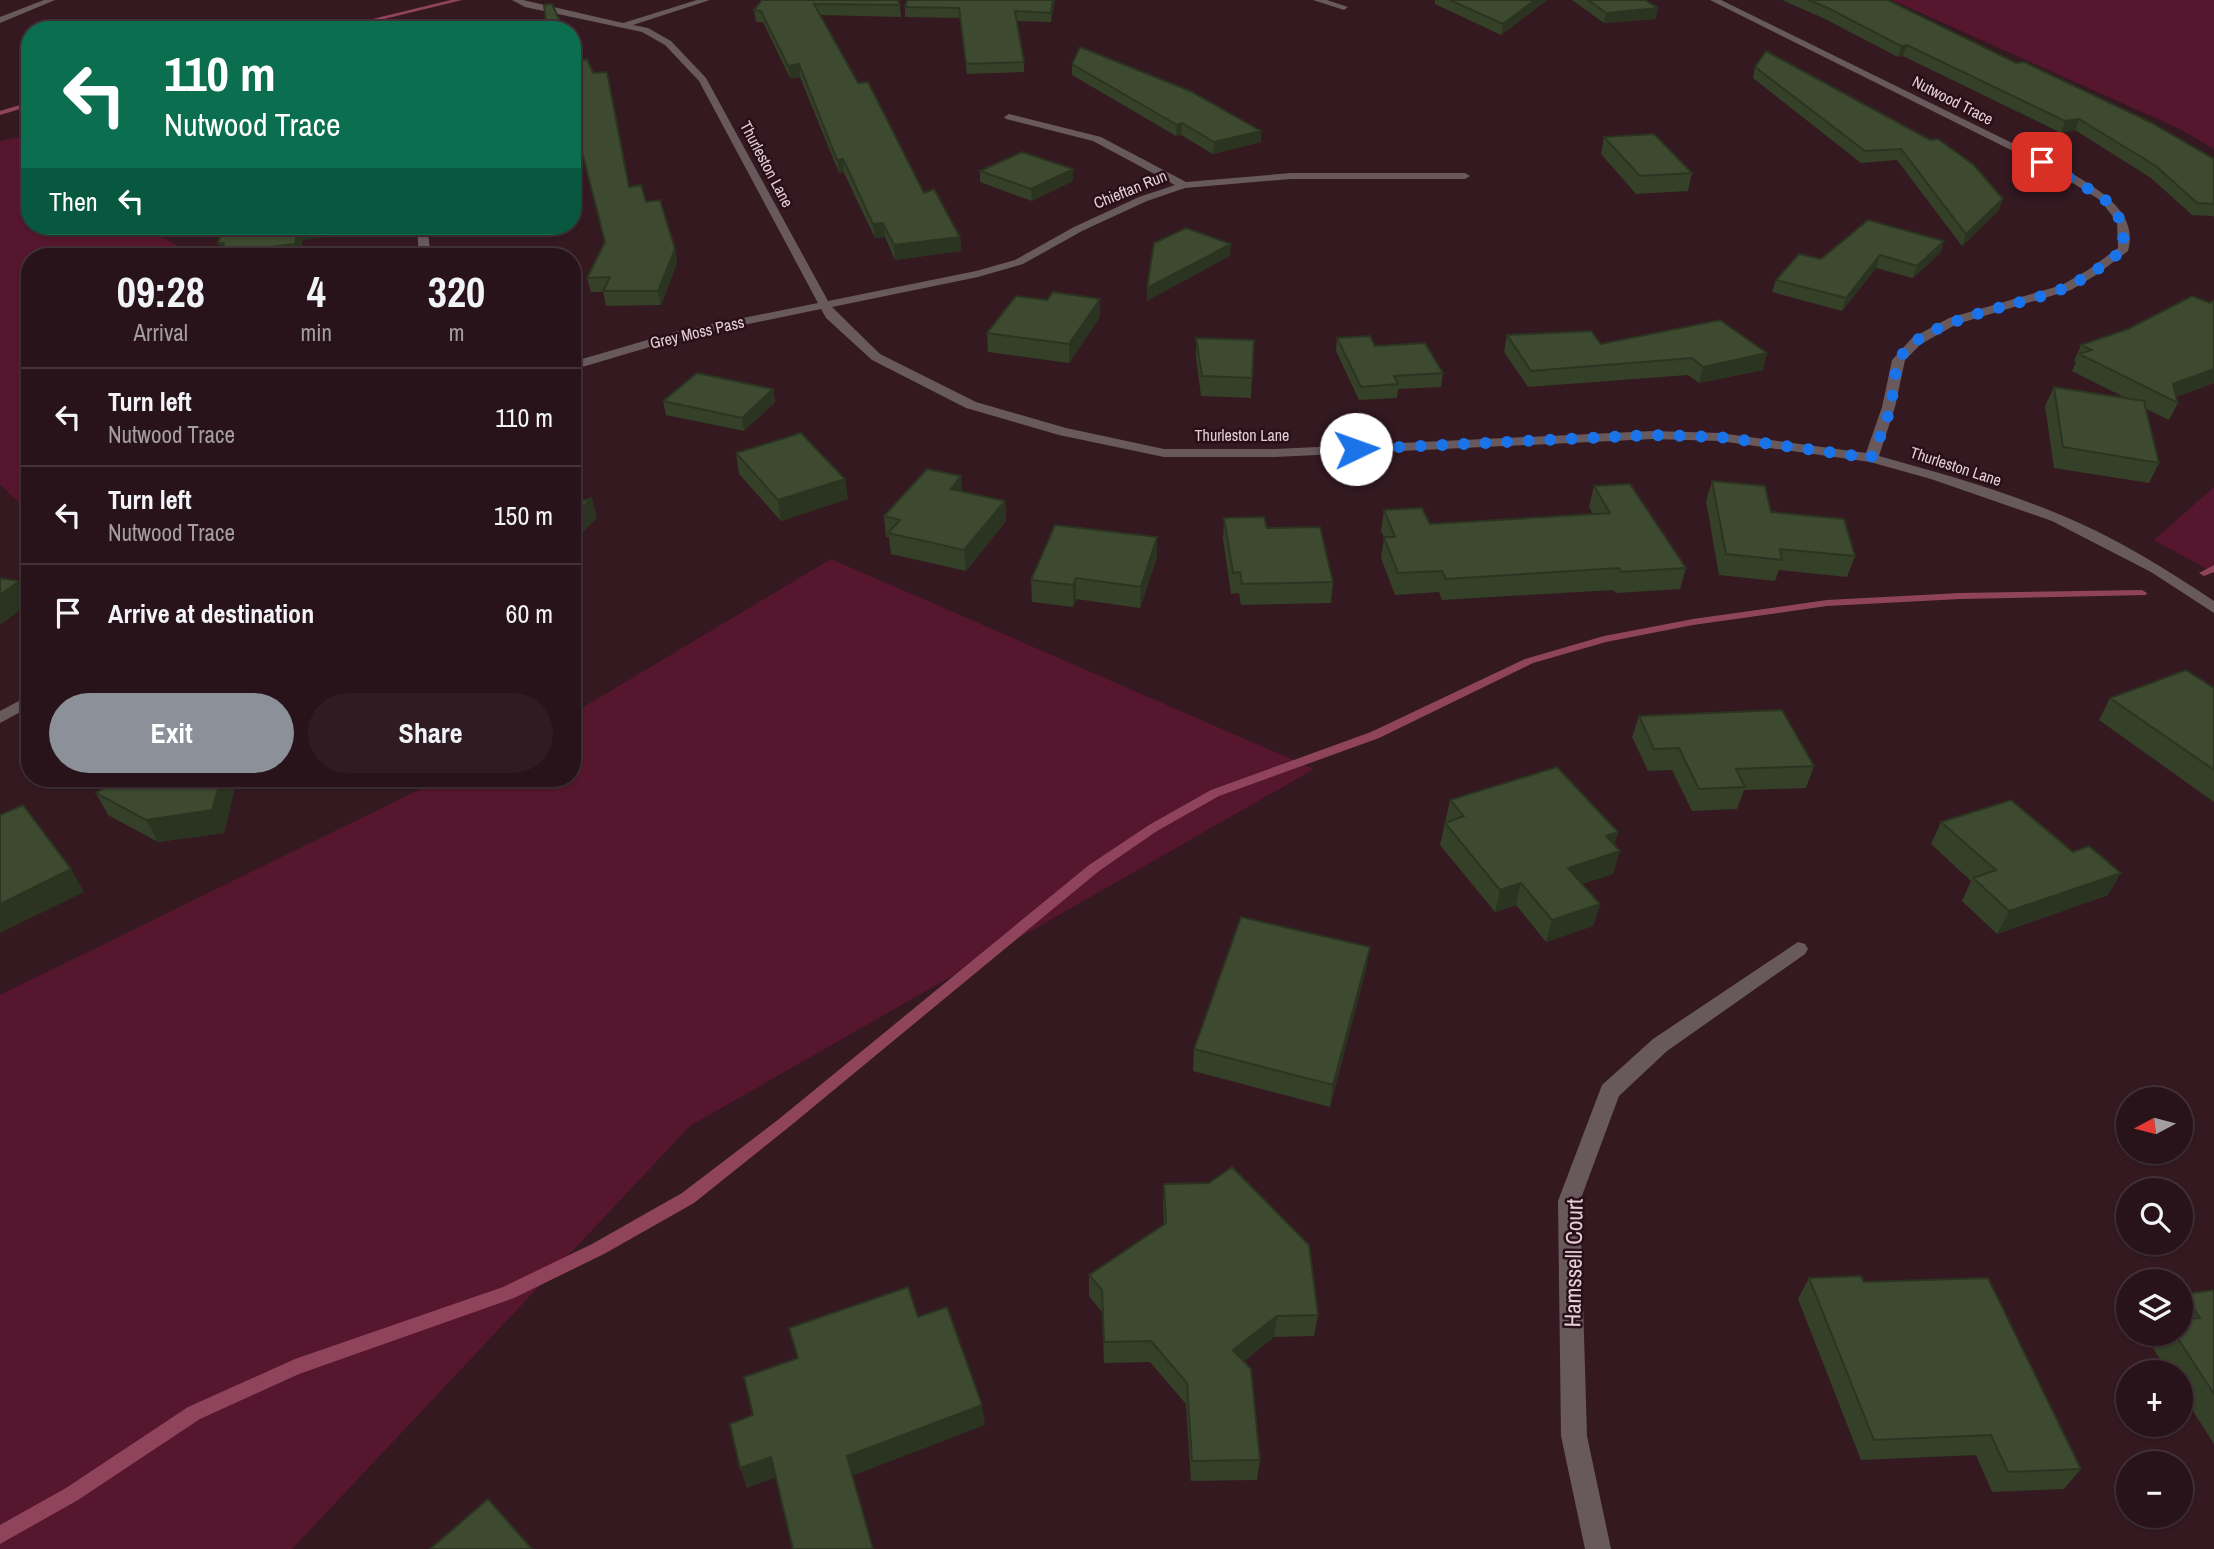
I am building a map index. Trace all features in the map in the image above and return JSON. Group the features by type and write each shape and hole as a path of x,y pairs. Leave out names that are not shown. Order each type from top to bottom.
{"street":[{"path":"0,20 51,0"},
{"name":"Thurleston Lane","path":"516,0 525,5 624,24 645,30 668,43 703,80 822,304 876,357 971,405 1064,432 1164,453 1275,453 1653,435 1720,437 1871,458 1936,476 2057,518 2156,569 2214,608"},
{"path":"624,24 706,0"},
{"path":"1317,0 1344,7"},
{"name":"Nutwood Trace","path":"1714,0 2059,170 2104,198 2122,222 2124,249 2096,272 2056,291 1981,312 1943,326 1919,339 1899,358 1890,409 1871,458"},
{"path":"1009,117 1097,139 1184,185"},
{"name":"Chieftan Run","path":"822,304 978,274 1019,262 1078,229 1143,199 1184,185 1291,176 1465,176"},
{"name":"Grey Moss Pass","path":"581,363 678,335 822,304"},
{"path":"0,718 21,705"},
{"name":"Hamssell Court","path":"1598,1549 1574,1436 1569,1201 1610,1091 1660,1045 1798,949"}],"shaded area":[{"path":"1892,0 2214,0 2214,149 2178,128"},
{"path":"21,137 21,235 160,235 182,248 21,248 21,505 0,484 0,141"},
{"path":"2214,487 2214,573 2154,540"},
{"path":"831,559 1314,769 690,1126 292,1549 0,1549 0,995 425,787 581,787 581,709"}],"building":[{"path":"762,0 898,0 900,5 814,4 858,83 868,82 924,193 934,189 960,237 894,245 883,223 873,224 843,159 837,160 799,64 788,66 761,11 754,10"},
{"path":"907,0 1053,0 1051,13 1015,11 1024,62 966,64 959,8 905,7"},
{"path":"1450,0 1535,0 1503,24"},
{"path":"1588,0 1645,0 1658,8 1606,13"},
{"path":"1808,0 1888,0 2016,63 2024,62 2150,122 2214,159 2214,204 2197,203 2156,166 2079,119 2065,121"},
{"path":"552,4 560,21 546,21 544,5"},
{"path":"1080,47 1190,91 1261,131 1214,142 1182,123 1177,125 1072,64"},
{"path":"1766,51 1930,140 1938,139 1974,165 2003,199 1966,234 1901,149 1865,151 1755,67"},
{"path":"587,59 593,73 607,72 629,187 641,185 646,202 660,200 675,249 658,291 603,291 610,277 587,278 605,242 581,148 581,60"},
{"path":"1654,134 1692,173 1640,176 1604,137"},
{"path":"1022,152 1073,169 1031,189 980,171"},
{"path":"1868,220 1944,241 1917,266 1880,255 1846,298 1776,280 1799,254 1821,259"},
{"path":"1186,228 1231,244 1147,288 1154,243"},
{"path":"220,235 297,235 295,244 263,248 223,248 224,243 218,243"},
{"path":"1053,292 1100,299 1069,344 987,333 1016,296 1047,300"},
{"path":"2192,296 2210,303 2214,300 2214,369 2173,384 2178,403 2079,354 2092,350 2081,345 2128,329"},
{"path":"1720,320 1767,353 1703,367 1692,358 1531,371 1507,335 1591,331 1601,344"},
{"path":"1370,336 1375,346 1425,343 1443,373 1394,376 1398,384 1361,387 1337,338"},
{"path":"1196,338 1254,340 1252,378 1202,376"},
{"path":"697,373 773,389 742,418 663,401"},
{"path":"2054,387 2144,401 2159,463 2063,447"},
{"path":"801,433 845,479 778,500 736,453"},
{"path":"927,469 961,476 951,489 1005,501 964,550 888,533 900,520 884,516"},
{"path":"1712,481 1765,486 1771,512 1844,519 1855,556 1780,549 1782,560 1726,554"},
{"path":"1630,484 1686,568 1621,572 1619,568 1446,579 1442,571 1398,573 1384,537 1395,537 1384,510 1422,508 1430,524 1610,513 1594,486"},
{"path":"592,498 581,508 581,501"},
{"path":"1264,517 1267,528 1320,527 1333,582 1242,584 1240,572 1233,573 1224,518"},
{"path":"1055,525 1157,537 1141,587 1076,578 1073,585 1031,580"},
{"path":"0,578 19,581 0,595"},
{"path":"2186,670 2214,688 2214,770 2110,698"},
{"path":"1782,710 1814,766 1736,769 1745,787 1699,789 1679,748 1654,749 1639,716"},
{"path":"1557,767 1618,832 1606,836 1620,851 1568,868 1600,904 1552,920 1521,883 1500,890 1445,823 1464,816 1450,800"},
{"path":"105,787 219,787 212,810 146,820 96,793"},
{"path":"2011,800 2073,852 2089,846 2121,873 2009,911 1973,878 1996,870 1941,822"},
{"path":"23,805 71,869 0,904 0,815"},
{"path":"1241,917 1370,947 1333,1085 1194,1049"},
{"path":"1232,1167 1309,1245 1318,1315 1277,1316 1233,1350 1251,1369 1260,1460 1192,1461 1187,1383 1151,1341 1104,1342 1102,1290 1089,1275 1166,1223 1164,1184 1209,1183"},
{"path":"1861,1276 1864,1282 1988,1278 2081,1469 2008,1472 1991,1435 1874,1440 1809,1278"},
{"path":"908,1287 918,1317 947,1307 982,1405 847,1456 873,1549 793,1549 771,1457 740,1468 730,1424 753,1415 744,1377 798,1358 789,1328"},
{"path":"2214,1290 2214,1394 2183,1346 2193,1346 2193,1319 2200,1318 2193,1308 2193,1293"},
{"path":"488,1499 532,1549 430,1549"}],"waterway":[{"path":"369,21 459,0"},
{"path":"0,113 21,107"},
{"path":"2204,573 2214,568"},
{"path":"0,1535 72,1494 194,1413 295,1367 508,1293 598,1249 688,1198 784,1123 1094,868 1153,828 1215,793 1375,735 1529,661 1604,639 1693,622 1827,603 1960,596 2142,593"}],"route":[{"path":"1356,449 1653,435 1720,437 1871,458 1890,409 1899,358 1919,339 1943,326 1981,312 2056,291 2096,272 2124,249 2122,222 2104,198 2042,162"}]}
